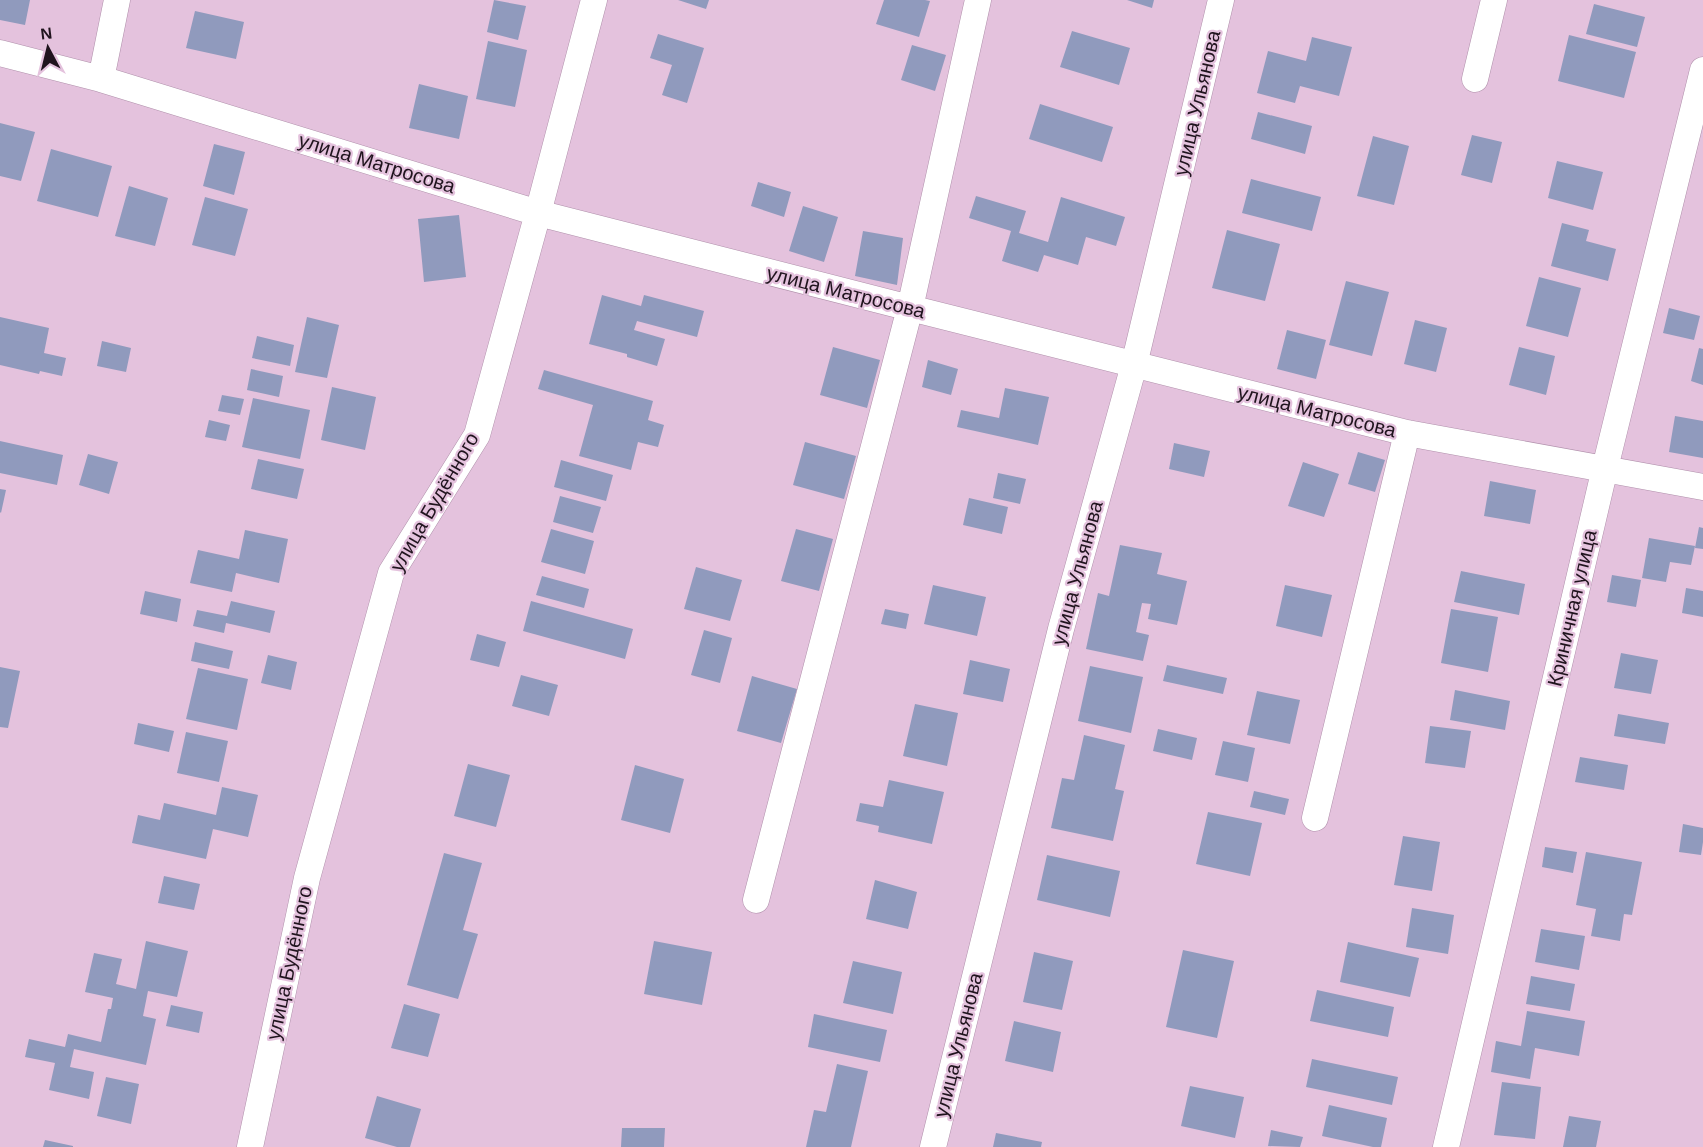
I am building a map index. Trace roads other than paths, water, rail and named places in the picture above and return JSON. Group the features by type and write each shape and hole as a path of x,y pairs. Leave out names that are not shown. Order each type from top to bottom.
{"street":[{"path":"101,79 117,0"},
{"name":"улица Будённого","path":"250,1147 307,878 391,573 477,435 594,0"},
{"path":"756,900 910,308 978,0"},
{"name":"улица Ульянова","path":"933,1147 1061,629 1134,365 1221,0"},
{"path":"1475,79 1494,0"},
{"name":"улица Матросова","path":"0,53 101,79 538,213 910,308 1407,433 1703,487"},
{"name":"Криничная улица","path":"1446,1147 1605,468 1703,70"},
{"path":"1315,818 1407,433"}]}
